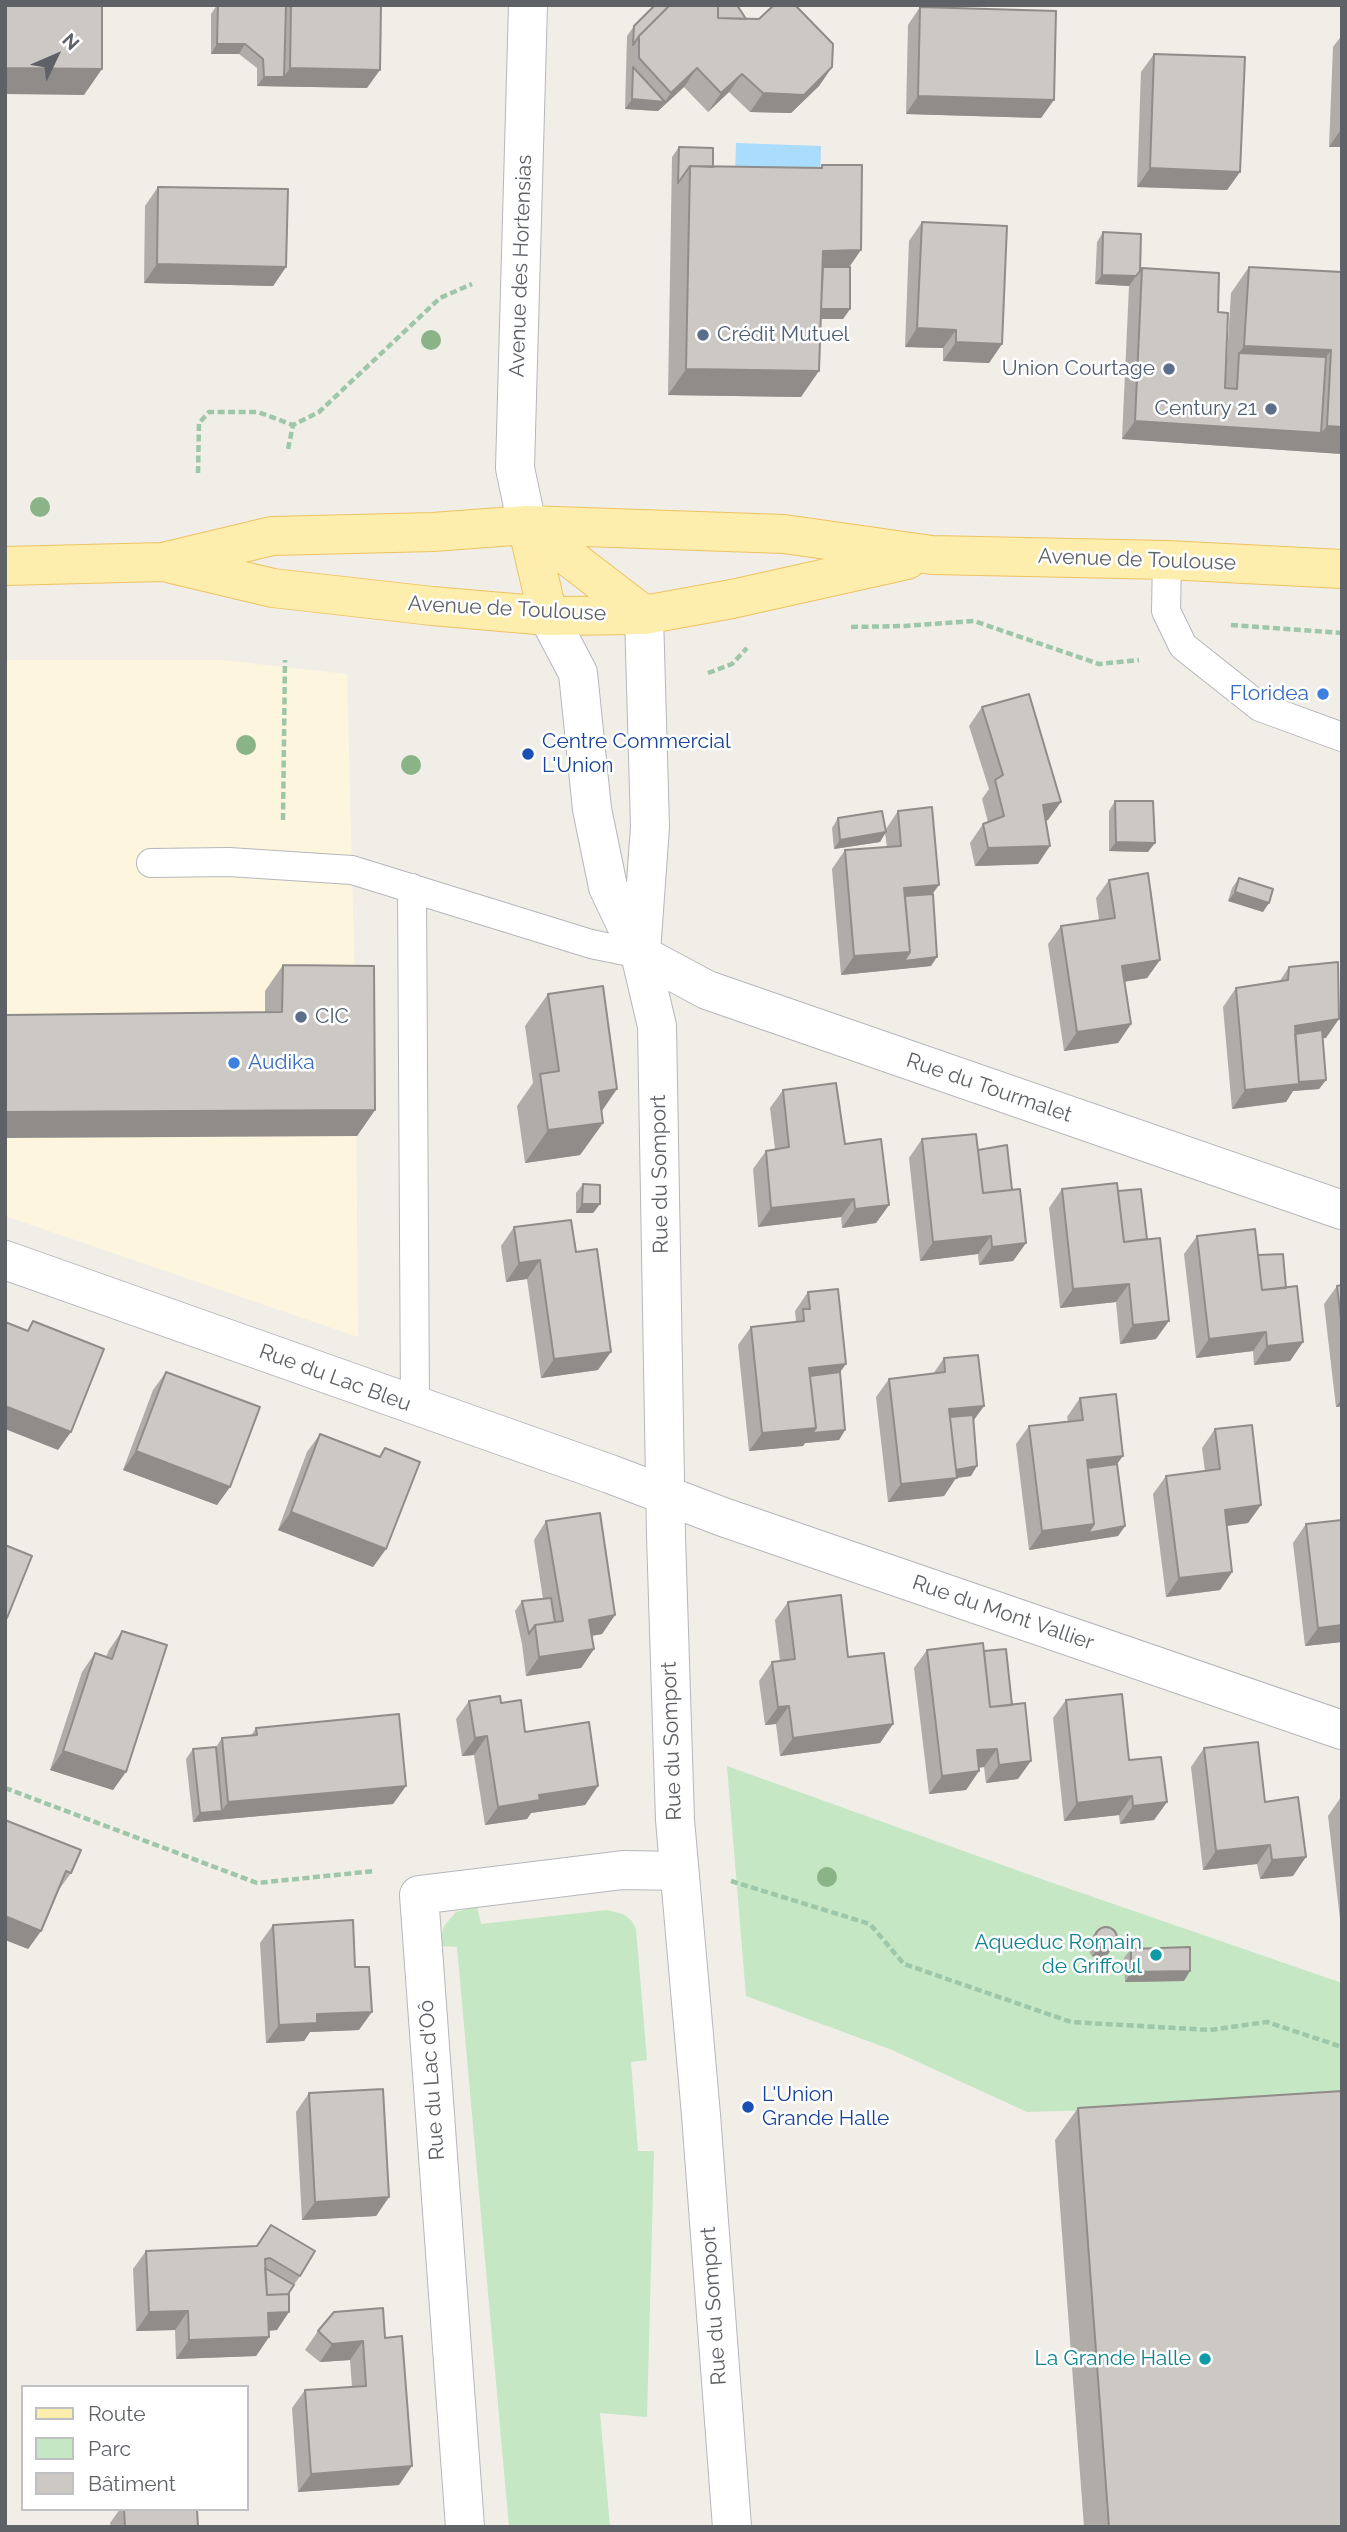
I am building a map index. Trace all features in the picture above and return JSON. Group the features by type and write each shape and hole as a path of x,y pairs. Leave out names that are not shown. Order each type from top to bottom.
{"main road":[{"name":"Avenue de Toulouse","path":"5,566 163,562 272,536 433,532 527,525 784,534 932,555 1167,560 1342,569"},
{"path":"527,525 644,615"},
{"path":"527,525 548,616"},
{"name":"Avenue de Toulouse","path":"163,562 274,588 548,616 644,615 732,599 932,555"}],"street":[{"name":"Avenue des Hortensias","path":"527,525 515,468 528,5"},
{"name":"Rue du Somport","path":"640,954 650,827 644,615"},
{"name":"Rue du Somport","path":"548,616 578,673 592,809 608,887 640,954 657,1026 675,1820 701,2115 732,2527"},
{"name":"Rue du Tourmalet","path":"640,954 707,990 1342,1210"},
{"name":"Rue du Lac Bleu","path":"5,1260 666,1494"},
{"name":"Rue du Mont Vallier","path":"666,1494 723,1517 1342,1730"},
{"path":"419,1895 623,1870 679,1871"},
{"name":"Rue du Lac d'Oô","path":"419,1895 465,2527"}],"lane":[{"path":"1167,560 1166,611 1183,646 1261,707 1342,737"},
{"path":"150,863 229,862 352,870 591,944 640,954"},
{"path":"412,888 415,1406"}],"path":[{"path":"198,473 199,423 209,412 258,412 293,425 319,412 440,298 477,282"},
{"path":"288,449 293,425"},
{"path":"850,627 974,621 1099,664 1142,660 1236,626 1342,633"},
{"path":"708,673 732,664 756,639"},
{"path":"281,866 285,660"},
{"path":"5,1788 257,1883 405,1868 419,1895"},
{"path":"679,1871 745,1884 870,1924 904,1964 1071,2022 1210,2030 1267,2022 1342,2047"}],"shaded area":[{"path":"5,660 222,660 347,674 355,992 358,1337 5,1216"}],"green space":[{"path":"727,1766 1342,1983 1342,2103 1027,2112 892,2050 746,1996"},
{"path":"477,1907 481,1924 607,1910 623,1914 631,1920 636,1929 647,2060 631,2062 638,2151 654,2151 647,2417 600,2413 610,2527 509,2527 457,1947 439,1946 444,1926 456,1912"}],"water":[{"path":"736,143 821,146 820,181 735,179"}],"building":[{"path":"5,5 102,5 102,69 5,68"},
{"path":"218,5 286,6 284,77 264,77 263,59 245,44 217,44"},
{"path":"291,5 381,5 380,70 290,68"},
{"path":"655,5 670,5 633,45 634,26"},
{"path":"670,5 718,5 718,18 759,19 774,5 795,5 833,44 832,67 804,95 763,93 742,74 721,93 697,68 671,93 639,58 639,36"},
{"path":"718,5 737,5 746,19 718,18"},
{"path":"920,7 1056,11 1054,100 918,96"},
{"path":"1154,54 1245,57 1240,172 1150,168"},
{"path":"633,67 665,102 632,99"},
{"path":"679,147 713,148 713,167 690,166 678,183"},
{"path":"822,165 862,165 861,250 823,251 819,371 686,369 690,166 822,168"},
{"path":"158,187 288,189 286,267 157,264"},
{"path":"922,222 1007,226 1002,344 956,342 956,330 917,328"},
{"path":"1103,232 1141,234 1140,271 1136,276 1102,275"},
{"path":"823,267 850,267 850,309 821,309"},
{"path":"1249,267 1342,272 1342,427 1327,426 1331,350 1244,346"},
{"path":"1142,268 1219,273 1218,312 1228,313 1225,388 1237,389 1239,353 1326,357 1321,433 1135,421"},
{"path":"1029,694 1061,802 1043,805 1050,846 988,848 983,824 1004,816 995,780 1003,775 982,707"},
{"path":"1115,801 1153,801 1155,843 1116,842"},
{"path":"932,807 939,885 904,888 910,952 854,956 845,850 901,846 898,811"},
{"path":"882,811 886,832 840,840 838,818"},
{"path":"1148,873 1160,960 1122,966 1131,1024 1077,1032 1061,926 1115,918 1109,880"},
{"path":"1239,878 1273,889 1269,903 1235,892"},
{"path":"933,894 937,957 904,961 910,952 905,896"},
{"path":"1338,962 1339,1019 1295,1026 1299,1084 1245,1090 1236,988 1288,980 1289,967"},
{"path":"283,965 374,966 375,1110 5,1112 5,1015 282,1012"},
{"path":"603,986 617,1089 599,1092 603,1123 548,1130 540,1074 559,1071 548,994"},
{"path":"1322,1030 1326,1080 1299,1082 1295,1034"},
{"path":"836,1083 845,1144 881,1139 889,1205 855,1209 854,1199 771,1208 766,1151 789,1147 783,1090"},
{"path":"976,1134 983,1193 1020,1189 1026,1243 992,1247 991,1236 933,1242 922,1139"},
{"path":"1007,1145 1012,1190 983,1193 978,1150"},
{"path":"1117,1183 1124,1242 1160,1238 1169,1321 1133,1325 1129,1284 1073,1289 1062,1189"},
{"path":"583,1184 600,1185 600,1204 582,1204"},
{"path":"1141,1189 1147,1239 1124,1242 1118,1191"},
{"path":"571,1220 576,1252 597,1249 611,1352 554,1359 540,1260 519,1263 514,1227"},
{"path":"1255,1229 1262,1290 1297,1286 1303,1342 1267,1346 1266,1332 1209,1339 1197,1236"},
{"path":"1283,1254 1286,1288 1262,1290 1258,1255"},
{"path":"1342,1285 1342,1328 1337,1286"},
{"path":"838,1289 846,1364 809,1368 816,1428 762,1433 751,1327 804,1321 803,1309 810,1309 808,1292"},
{"path":"33,1321 104,1349 71,1432 5,1406 5,1322 28,1331"},
{"path":"978,1355 984,1406 949,1409 957,1478 901,1484 889,1379 945,1372 944,1358"},
{"path":"166,1372 260,1407 230,1487 136,1451"},
{"path":"840,1372 845,1430 812,1433 816,1428 810,1376"},
{"path":"1116,1394 1123,1456 1087,1460 1094,1524 1042,1531 1029,1426 1083,1420 1080,1398"},
{"path":"973,1415 977,1466 956,1470 950,1417"},
{"path":"1252,1425 1261,1505 1225,1510 1232,1572 1179,1578 1166,1476 1220,1469 1215,1429"},
{"path":"320,1434 380,1457 385,1448 420,1462 386,1549 291,1512"},
{"path":"1117,1464 1125,1526 1088,1533 1094,1524 1088,1468"},
{"path":"600,1513 615,1615 589,1620 594,1649 539,1657 535,1625 563,1621 546,1521"},
{"path":"1342,1520 1342,1625 1318,1628 1306,1524"},
{"path":"5,1545 32,1556 7,1618 5,1618"},
{"path":"841,1595 848,1657 884,1653 893,1724 793,1738 789,1706 778,1707 772,1662 795,1659 788,1602"},
{"path":"551,1598 555,1622 535,1625 529,1634 522,1601"},
{"path":"122,1631 167,1645 126,1772 63,1751 95,1653 112,1659"},
{"path":"983,1643 990,1707 1025,1703 1031,1761 999,1765 997,1749 977,1750 979,1771 942,1776 927,1650"},
{"path":"1006,1649 1012,1705 990,1707 984,1651"},
{"path":"1122,1694 1129,1760 1161,1757 1167,1802 1133,1806 1132,1796 1077,1803 1066,1700"},
{"path":"500,1696 501,1703 521,1700 525,1732 589,1722 598,1786 539,1795 540,1800 498,1807 487,1736 475,1738 469,1701"},
{"path":"399,1714 406,1786 228,1802 222,1738 257,1735 256,1728"},
{"path":"1258,1742 1265,1802 1298,1797 1306,1857 1272,1860 1270,1845 1216,1851 1204,1748"},
{"path":"216,1747 222,1811 200,1813 193,1749"},
{"path":"5,1820 81,1850 71,1873 66,1871 41,1931 5,1916"},
{"path":"353,1920 355,1967 369,1967 372,2012 317,2014 317,2023 279,2025 273,1925"},
{"path":"1106,1927 1114,1930 1117,1938 1114,1946 1106,1949 1098,1946 1095,1938 1098,1930"},
{"path":"1190,1947 1190,1971 1131,1972 1131,1949"},
{"path":"383,2089 389,2197 315,2202 309,2093"},
{"name":"La Grande Halle","path":"1342,2091 1342,2527 1109,2527 1078,2108"},
{"path":"271,2225 315,2251 300,2276 270,2258 265,2259 267,2295 289,2294 289,2312 268,2313 269,2337 189,2340 188,2311 149,2312 146,2251 257,2246"},
{"path":"265,2268 294,2285 288,2294 267,2295"},
{"path":"383,2308 385,2338 402,2336 412,2466 311,2474 305,2390 366,2386 363,2341 332,2344 318,2331 334,2312"},
{"path":"124,2511 197,2511 198,2527 125,2527"}],"place":[{"name":"Crédit Mutuel","path":"703,335"},
{"name":"Union Courtage","path":"1169,369"},
{"name":"Century 21","path":"1271,409"},
{"name":"Floridea","path":"1323,694"},
{"name":"Centre Commercial L'Union","path":"528,754"},
{"name":"CIC","path":"301,1017"},
{"name":"Audika","path":"234,1063"},
{"name":"Aqueduc Romain de Griffoul","path":"1156,1955"},
{"name":"L'Union Grande Halle","path":"748,2107"},
{"name":"La Grande Halle","path":"1205,2359"}]}
